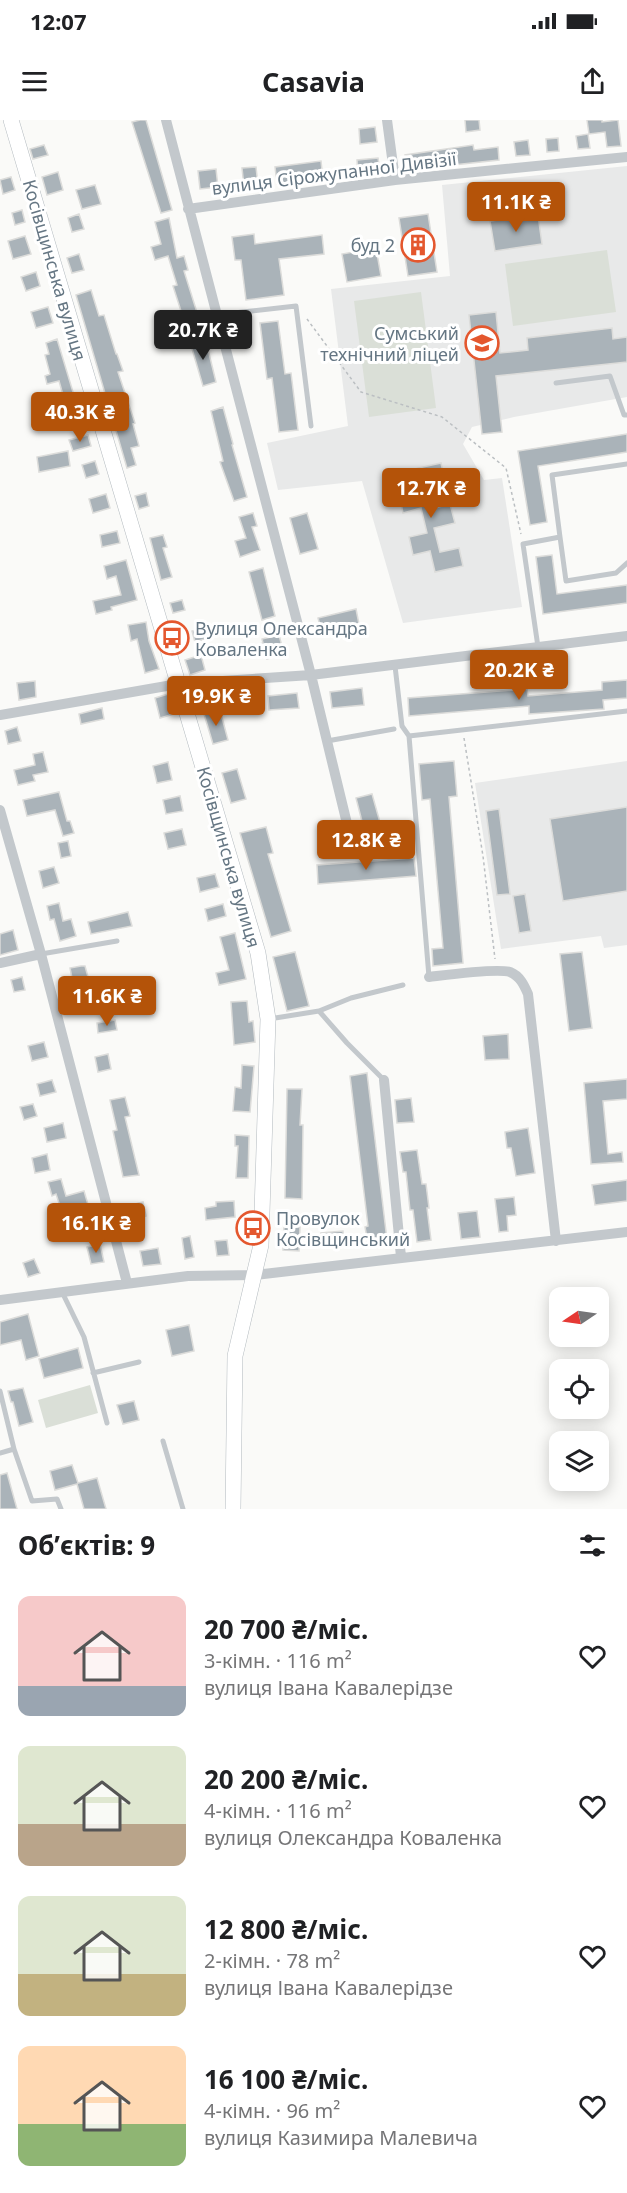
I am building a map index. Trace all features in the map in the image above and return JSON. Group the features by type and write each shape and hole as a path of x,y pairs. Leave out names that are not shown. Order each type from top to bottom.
{"street":[{"name":"Косівщинська вулиця","path":"11,120 258,953 268,1019 261,1245 236,1356 232,1440 232,1509"},
{"path":"166,120 311,675 350,836"},
{"path":"387,120 395,180"},
{"name":"вулиця Сірожупанної Дивізії","path":"189,209 395,180 627,158"},
{"path":"0,715 178,684 311,675 627,636"},
{"path":"0,810 41,954 127,1283"},
{"path":"0,963 41,954"},
{"path":"429,977 497,971 511,972 521,979 528,994 556,1241"},
{"path":"384,1080 401,1257"},
{"path":"0,1300 188,1276 255,1275 627,1232"}],"lane":[{"path":"216,315 296,306 311,426"},
{"path":"556,383 610,376 624,416 627,415"},
{"path":"627,464 552,475 566,581 616,573 627,563"},
{"path":"538,647 523,544 560,537"},
{"path":"395,666 402,726 409,736 429,977"},
{"path":"409,736 627,711"},
{"path":"327,741 394,729"},
{"path":"41,954 117,941"},
{"path":"268,1019 319,1011 351,998 403,985"},
{"path":"319,1011 384,1080"},
{"path":"61,1291 84,1337 107,1423"},
{"path":"93,1373 139,1362"},
{"path":"0,1391 14,1449 32,1501 57,1499 61,1509"},
{"path":"163,1441 183,1509"},
{"path":"0,1453 14,1449"}],"path":[{"path":"296,306 361,392 442,417 506,468 523,544"},
{"path":"463,730 483,856 497,971"}],"shaded area":[{"name":"Сумський технічний ліцей","path":"627,166 627,397 514,417 472,427 463,444 484,480 502,478 522,607 403,623 362,481 278,490 267,443 348,426 331,289 450,276 442,185"},
{"path":"607,250 616,312 513,326 505,264"},
{"path":"421,292 436,408 369,417 354,301"},
{"path":"627,761 627,945 604,948 601,936 501,949 475,783"},
{"path":"90,1385 98,1413 46,1428 38,1400"}],"building":[{"path":"146,120 172,210 161,213 132,122"},
{"path":"465,120 479,120 480,130 466,132"},
{"path":"587,120 602,120 602,122 618,120 621,146 607,147 605,132 589,134"},
{"path":"375,127 377,142 360,144 359,129"},
{"path":"588,134 590,148 578,149 576,136"},
{"path":"558,138 559,151 547,152 546,139"},
{"path":"528,140 530,155 516,156 514,142"},
{"path":"44,145 48,155 33,159 30,149"},
{"path":"473,145 474,150 498,147 499,160 407,170 405,155"},
{"path":"378,158 380,172 358,174 357,160"},
{"path":"321,161 323,179 277,184 275,167"},
{"path":"256,167 258,185 244,187 242,168"},
{"path":"216,169 218,187 200,189 198,171"},
{"path":"58,172 63,190 47,195 42,177"},
{"path":"11,177 15,190 3,194 0,180"},
{"path":"95,185 101,204 82,209 76,190"},
{"path":"22,210 25,222 15,225 12,213"},
{"path":"79,214 84,229 72,232 68,218"},
{"name":"буд 2","path":"428,214 437,272 408,276 399,218"},
{"path":"538,215 542,244 495,251 490,221"},
{"path":"169,218 177,258 184,256 188,270 184,271 200,322 182,327 178,312 181,311 173,286 177,285 168,256 155,260 151,247 161,244 155,222"},
{"path":"254,234 255,244 322,235 324,254 279,259 284,295 246,300 241,260 235,260 232,237"},
{"path":"25,236 31,254 13,259 8,241"},
{"path":"376,248 381,276 347,282 342,254"},
{"path":"79,254 84,270 72,273 67,258"},
{"path":"36,272 40,286 26,291 21,277"},
{"path":"91,290 99,316 104,315 123,371 118,372 135,423 133,424 139,446 131,448 136,465 127,468 76,295"},
{"path":"48,307 53,323 36,328 31,312"},
{"path":"496,312 500,353 528,350 527,338 612,328 613,339 627,337 627,362 496,376 502,432 482,434 469,315"},
{"path":"278,321 285,374 291,373 298,430 279,432 272,378 267,379 260,323"},
{"path":"205,337 216,382 203,386 190,342"},
{"path":"57,339 79,412 62,417 58,404 65,402 59,381 47,384 45,376 50,374 45,355 49,354 46,343"},
{"path":"223,407 247,497 234,501 220,462 223,461 211,411"},
{"path":"627,434 627,452 538,466 547,522 530,525 518,451"},
{"path":"88,435 91,446 73,451 69,440"},
{"path":"68,451 70,466 39,472 37,457"},
{"path":"95,461 99,474 86,478 82,465"},
{"path":"441,463 445,481 426,485 431,509 450,504 455,523 434,528 440,552 459,548 463,566 435,572 430,551 413,555 409,537 427,533 421,508 403,513 399,494 418,490 414,469"},
{"path":"146,493 149,506 139,509 135,496"},
{"path":"106,494 110,508 93,513 89,499"},
{"path":"253,513 257,526 252,527 260,550 240,557 235,541 246,538 239,517"},
{"path":"307,513 318,549 300,554 290,518"},
{"path":"117,531 120,543 102,547 100,535"},
{"path":"163,535 167,547 163,548 172,577 161,580 150,538"},
{"path":"552,555 557,594 627,585 627,603 543,614 536,557"},
{"path":"126,560 137,600 96,614 93,601 121,595 116,576 107,579 104,566"},
{"path":"263,568 275,616 262,620 249,572"},
{"path":"182,600 185,610 173,613 170,603"},
{"path":"356,609 359,624 322,633 318,618"},
{"path":"146,622 149,641 159,669 145,673 137,639 131,641 128,625"},
{"path":"205,628 208,638 195,642 192,631"},
{"path":"279,635 284,654 267,659 266,654 255,657 252,646 263,643 262,639"},
{"path":"201,655 205,670 190,675 185,660"},
{"path":"627,680 627,698 603,700 604,709 529,714 529,706 409,716 408,698 527,689 528,696 602,690 602,682"},
{"path":"35,681 36,697 19,700 17,683"},
{"path":"362,688 364,705 332,708 330,692"},
{"path":"297,693 299,708 269,710 268,696"},
{"path":"168,694 174,714 160,718 155,698"},
{"path":"102,708 104,719 81,724 79,714"},
{"path":"220,710 228,740 213,744 204,714"},
{"path":"17,727 21,741 8,744 5,731"},
{"path":"43,752 48,772 33,775 35,781 18,785 14,770 35,765 33,754"},
{"path":"454,761 457,796 449,797 463,963 433,966 432,949 443,948 430,799 422,800 419,764"},
{"path":"168,762 172,780 157,783 153,766"},
{"path":"237,769 246,799 231,803 222,773"},
{"path":"59,792 67,821 70,821 74,833 63,836 55,810 27,816 23,800"},
{"path":"372,794 383,833 366,837 356,798"},
{"path":"180,796 183,811 166,814 163,800"},
{"path":"627,807 627,891 563,901 550,819"},
{"path":"499,809 510,894 497,895 486,811"},
{"path":"266,827 273,853 268,854 291,931 271,937 240,833"},
{"path":"182,829 186,845 168,849 164,833"},
{"path":"68,841 71,856 61,858 58,843"},
{"path":"414,858 416,876 318,884 317,865"},
{"path":"54,867 59,883 43,888 39,871"},
{"path":"215,874 219,887 200,892 197,878"},
{"path":"525,894 531,931 519,933 513,896"},
{"path":"59,903 63,921 71,919 76,936 60,941 54,919 50,920 47,906"},
{"path":"223,904 226,916 208,921 205,909"},
{"path":"128,912 132,926 91,934 88,922"},
{"path":"13,930 18,950 0,955 0,934"},
{"path":"235,933 246,979 219,985 216,973 229,970 220,937"},
{"path":"295,952 309,1006 287,1011 273,957"},
{"path":"582,952 592,1028 569,1031 560,954"},
{"path":"85,966 88,977 84,978 93,1010 79,1013 70,968"},
{"path":"22,977 25,990 14,992 11,980"},
{"path":"247,1001 249,1022 253,1021 255,1042 234,1045 231,1002"},
{"path":"115,1020 117,1030 98,1033 97,1023"},
{"path":"508,1034 509,1059 485,1060 483,1036"},
{"path":"44,1042 48,1057 32,1061 28,1046"},
{"path":"108,1054 111,1069 98,1072 95,1057"},
{"path":"242,1065 254,1066 250,1112 233,1111 235,1087 241,1088"},
{"path":"367,1073 387,1240 368,1244 365,1227 368,1226 350,1076"},
{"path":"627,1079 627,1099 603,1101 608,1154 622,1152 623,1162 591,1164 584,1083"},
{"path":"52,1080 56,1092 40,1096 37,1084"},
{"path":"287,1089 302,1089 300,1125 303,1125 302,1199 285,1198"},
{"path":"125,1097 130,1116 125,1117 139,1175 123,1177 113,1131 117,1130 110,1100"},
{"path":"411,1098 414,1122 397,1123 395,1100"},
{"path":"33,1104 37,1116 24,1120 20,1107"},
{"path":"63,1123 66,1138 47,1142 44,1128"},
{"path":"528,1128 535,1173 516,1176 511,1148 507,1148 505,1132"},
{"path":"235,1135 249,1136 248,1178 236,1178 238,1146 235,1146"},
{"path":"417,1150 422,1184 426,1184 431,1240 417,1242 413,1210 410,1210 406,1172 403,1172 400,1152"},
{"path":"47,1154 50,1170 35,1173 32,1158"},
{"path":"61,1179 66,1196 84,1191 89,1208 77,1211 82,1231 60,1237 56,1224 65,1221 56,1194 52,1196 48,1182"},
{"path":"627,1180 627,1201 595,1205 592,1185"},
{"path":"514,1197 516,1215 507,1216 508,1231 499,1232 495,1199"},
{"path":"234,1201 235,1217 206,1220 205,1208 216,1206 216,1202"},
{"path":"143,1202 146,1216 134,1219 131,1205"},
{"path":"477,1211 480,1237 461,1239 458,1213"},
{"path":"284,1227 300,1227 299,1251 283,1250"},
{"path":"343,1231 344,1246 323,1248 321,1233"},
{"path":"190,1236 194,1257 185,1259 182,1238"},
{"path":"227,1240 229,1255 217,1256 215,1241"},
{"path":"100,1244 104,1262 91,1264 87,1247"},
{"path":"158,1248 161,1264 143,1266 140,1251"},
{"path":"34,1259 40,1273 28,1277 23,1263"},
{"path":"28,1314 39,1356 26,1360 21,1340 0,1345 0,1322"},
{"path":"189,1325 194,1351 172,1356 166,1330"},
{"path":"78,1348 83,1368 44,1378 39,1359"},
{"path":"23,1388 33,1422 19,1426 8,1391"},
{"path":"134,1401 139,1420 123,1424 117,1405"},
{"path":"72,1465 78,1483 97,1478 106,1509 84,1509 77,1484 55,1490 50,1471"},
{"path":"7,1473 17,1509 0,1509 0,1475"}],"place":[{"name":"буд 2","path":"418,245"},
{"name":"Сумський технічний ліцей","path":"482,343"},
{"name":"Вулиця Олександра Коваленка","path":"172,638"},
{"name":"Провулок Косівщинський","path":"253,1228"}]}
